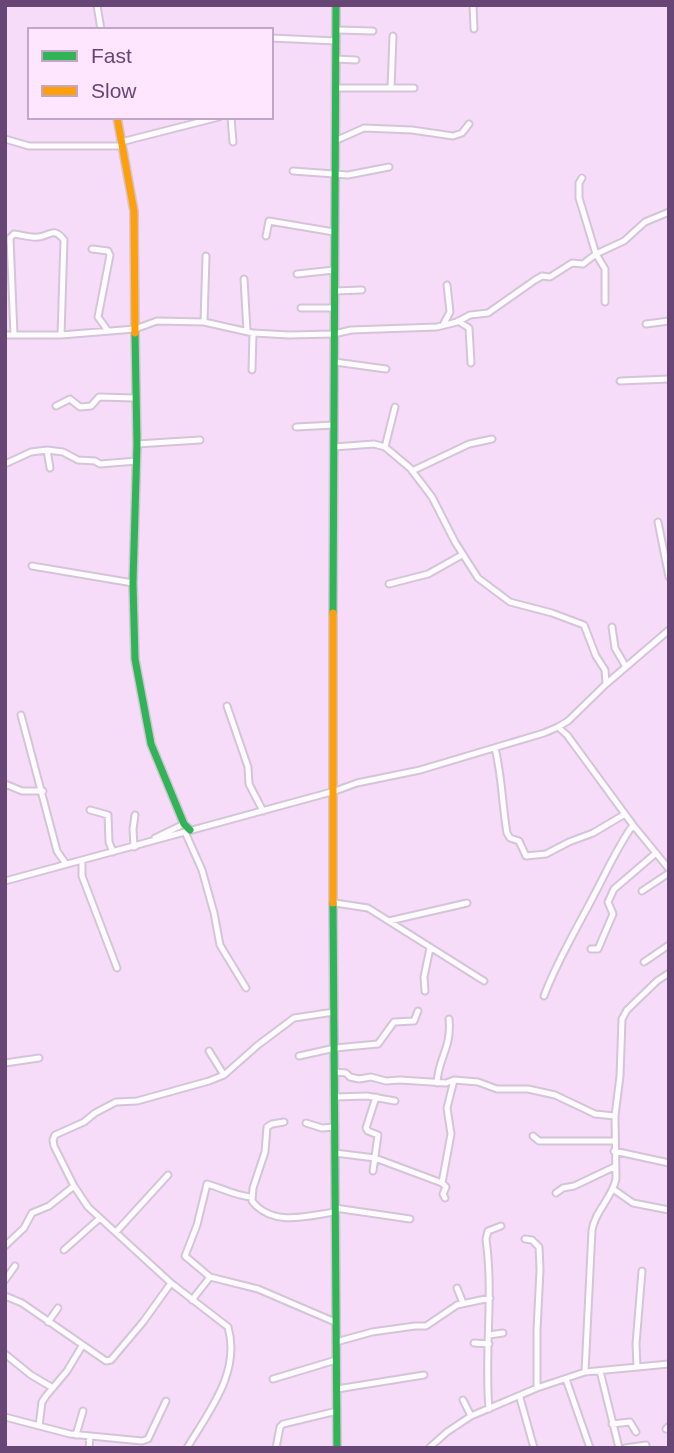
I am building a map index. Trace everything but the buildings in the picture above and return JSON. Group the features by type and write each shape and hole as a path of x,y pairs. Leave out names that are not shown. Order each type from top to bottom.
{"street":[{"path":"97,5 101,28"},
{"path":"336,5 334,1012 337,1448"},
{"path":"473,5 474,29"},
{"path":"337,30 373,31"},
{"path":"391,88 393,36"},
{"path":"273,38 336,41"},
{"path":"336,60 356,60"},
{"path":"335,88 414,88"},
{"path":"117,119 134,211 135,398 138,444 133,583 135,659 151,744 202,870 220,945 246,988"},
{"path":"5,139 29,146 121,144 212,119"},
{"path":"231,119 233,142"},
{"path":"337,140 364,128 412,130 453,136 462,132 469,124"},
{"path":"293,171 348,175 389,167"},
{"path":"582,178 579,183 579,198 596,254 603,263 606,276 605,303"},
{"path":"5,335 61,335 135,329 157,321 204,322 250,332 334,334 351,330 443,325 470,315 488,313 538,278 549,277 572,263 583,264 596,254 616,246 645,222 669,212"},
{"path":"265,236 269,221 334,232"},
{"path":"14,335 10,238 14,234 39,237 50,232 58,233 64,240 61,335"},
{"path":"92,249 108,251 110,255 99,317 108,331"},
{"path":"204,322 206,256"},
{"path":"297,274 334,270"},
{"path":"244,279 252,370"},
{"path":"443,325 450,312 447,285"},
{"path":"334,291 362,290"},
{"path":"301,308 334,308"},
{"path":"458,321 469,328 471,363"},
{"path":"646,324 669,321"},
{"path":"335,362 386,369"},
{"path":"620,381 669,379"},
{"path":"55,406 70,399 80,407 91,406 99,397 135,398"},
{"path":"385,447 395,407"},
{"path":"296,427 334,425"},
{"path":"412,471 469,444 492,439"},
{"path":"138,444 200,440"},
{"path":"334,447 374,444 385,447 412,471 432,498 478,578 505,599 584,625 596,656 605,670 615,676"},
{"path":"5,464 31,452 47,450 63,452 78,460 100,464 137,461"},
{"path":"47,450 50,468"},
{"path":"658,522 669,577"},
{"path":"389,584 428,574 463,555"},
{"path":"32,566 133,583"},
{"path":"612,627 615,648 626,667"},
{"path":"5,881 357,783 420,770 558,727 669,630"},
{"path":"605,670 606,684"},
{"path":"227,706 248,767 249,784 263,811"},
{"path":"21,715 57,851 54,867"},
{"path":"567,735 568,721"},
{"path":"558,727 567,735 669,871 642,891"},
{"path":"495,748 501,773 499,789 507,833 510,838 519,841 526,856 546,854 593,833 625,814"},
{"path":"5,784 22,791 43,791"},
{"path":"90,810 108,815 109,842 113,852"},
{"path":"134,847 132,829 135,815"},
{"path":"544,996 555,967 595,895 616,849 633,825"},
{"path":"57,851 82,876"},
{"path":"591,949 598,949 613,914 608,902 614,889 656,853"},
{"path":"82,860 82,876 117,968"},
{"path":"335,903 368,908 484,981"},
{"path":"389,921 467,903"},
{"path":"644,962 669,945"},
{"path":"425,990 424,977 430,948"},
{"path":"585,1372 592,1230 596,1215 613,1189 616,1179 614,1141 622,1019 647,991 669,974"},
{"path":"299,1056 335,1048 379,1044 394,1022 414,1021 418,1011"},
{"path":"187,1448 224,1387 229,1367 230,1331 225,1323 171,1283 88,1207 74,1186 53,1140 55,1135 84,1122 116,1102 142,1100 209,1081 223,1074 286,1023 302,1016 334,1012"},
{"path":"437,1083 450,1039 449,1018"},
{"path":"209,1051 223,1074"},
{"path":"5,1063 38,1058"},
{"path":"335,1072 346,1073 355,1079 371,1077 386,1081 478,1082 498,1089 528,1089 555,1095 595,1114 615,1115"},
{"path":"442,1183 451,1134 447,1108 451,1083"},
{"path":"335,1097 376,1097 395,1101"},
{"path":"373,1171 378,1135 366,1128 376,1097"},
{"path":"284,1122 267,1127 265,1152 251,1196 259,1208 279,1218 335,1210 410,1219"},
{"path":"306,1122 322,1128 335,1127"},
{"path":"533,1136 539,1141 614,1141"},
{"path":"614,1150 669,1163"},
{"path":"335,1153 375,1158 442,1183 446,1186 443,1195 445,1198"},
{"path":"556,1194 563,1188 574,1186 614,1167"},
{"path":"116,1232 168,1175"},
{"path":"251,1196 241,1196 207,1184 197,1225 185,1256 210,1277 258,1289 335,1322"},
{"path":"5,1246 24,1228 32,1213 49,1206 74,1186"},
{"path":"613,1189 633,1202 669,1210"},
{"path":"64,1250 100,1218"},
{"path":"489,1409 486,1380 490,1298 486,1234 501,1226"},
{"path":"525,1239 532,1240 539,1247 537,1388"},
{"path":"5,1280 15,1266"},
{"path":"637,1367 636,1344 642,1271"},
{"path":"192,1300 210,1277"},
{"path":"5,1296 22,1303 103,1361 111,1360 171,1283"},
{"path":"457,1288 463,1303"},
{"path":"336,1342 372,1332 426,1326 463,1303 490,1298"},
{"path":"48,1322 58,1308"},
{"path":"489,1335 503,1333"},
{"path":"474,1343 489,1344"},
{"path":"39,1426 42,1402 82,1346"},
{"path":"5,1354 53,1388"},
{"path":"274,1380 336,1360"},
{"path":"429,1448 471,1416 520,1398 537,1388 585,1372 669,1364"},
{"path":"600,1371 620,1448"},
{"path":"337,1389 424,1375"},
{"path":"566,1379 590,1448"},
{"path":"520,1398 534,1448"},
{"path":"463,1400 471,1416"},
{"path":"5,1418 76,1435 145,1441 166,1401"},
{"path":"76,1435 83,1411"},
{"path":"276,1448 281,1425 316,1414 337,1411"},
{"path":"612,1424 630,1422 636,1432"},
{"path":"89,1448 90,1436"},
{"path":"625,1448 646,1445"}],"shaded area":[{"path":"5,5 669,5 669,1448 5,1448"}],"traffic: fast":[{"path":"333,613 336,5"},
{"path":"135,333 135,659 151,744 184,824 190,830"},
{"path":"333,903 337,1448"}],"traffic: slow":[{"path":"117,119 134,211 135,333"},
{"path":"333,613 333,903"}]}
